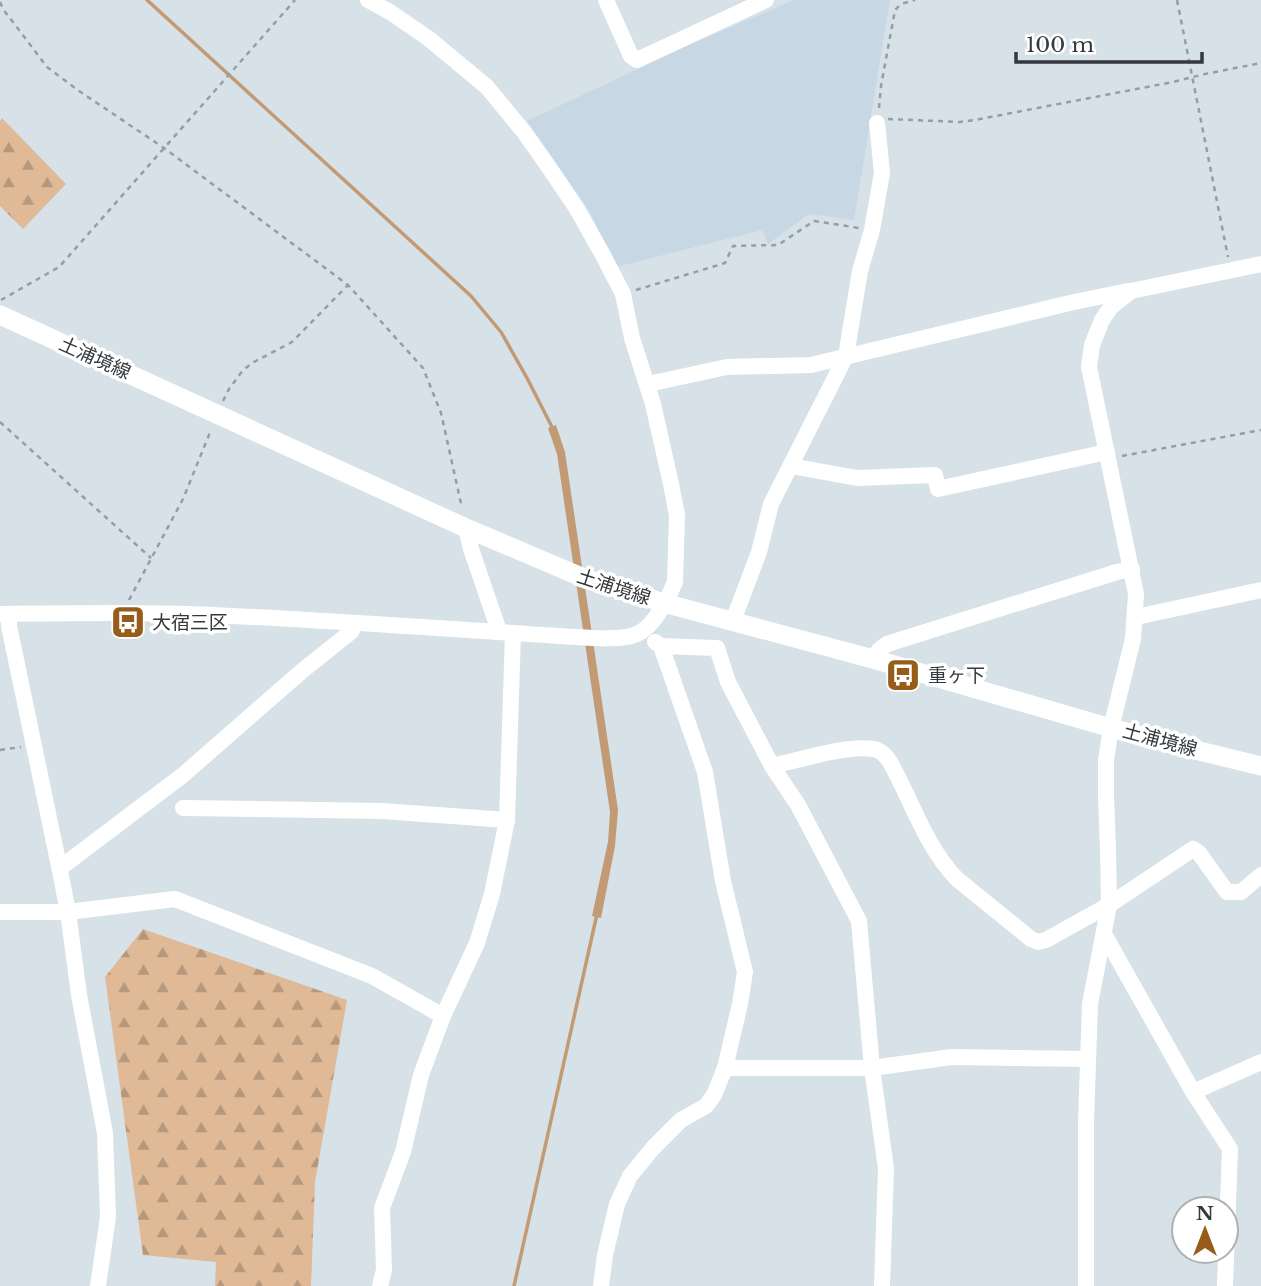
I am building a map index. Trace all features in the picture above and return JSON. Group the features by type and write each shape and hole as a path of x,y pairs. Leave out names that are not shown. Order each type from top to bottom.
{"main road":[{"name":"土浦境線","path":"0,315 466,528 584,578 664,603 873,659 1111,728 1261,765"}],"street":[{"path":"98,1286 108,1217 105,1133 79,995 60,866 9,626 4,614 198,615 618,638 643,630 657,615 675,582 677,515 653,404 632,338 622,295 604,257 524,131 487,87 428,38 368,0"},
{"path":"606,0 631,56 637,60 766,0"},
{"path":"733,621 760,552 771,504 846,356 860,271 872,230 882,173 877,121"},
{"path":"648,384 727,367 811,365 1074,302 1261,264"},
{"path":"1086,1286 1086,1121 1090,1004 1109,905 1106,775 1108,746 1136,617 1132,569 1089,367 1092,345 1102,320 1111,307 1131,291"},
{"path":"791,466 857,478 935,475 938,489 1108,456"},
{"path":"380,1286 384,1270 382,1208 403,1152 421,1075 443,1016 477,943 492,894 508,820 505,632 498,625 466,528"},
{"path":"873,659 887,644 1132,569"},
{"path":"1136,617 1261,590"},
{"path":"60,866 183,775 352,631 352,623"},
{"path":"600,1286 617,1205 630,1176 681,1120 706,1106 714,1095 724,1068 745,972 723,881 705,772 661,646 643,630"},
{"path":"661,646 717,648 728,682 859,921 872,1068 886,1168 882,1286"},
{"path":"772,766 846,750 873,748 881,751 889,761 923,831 947,868 957,879 1038,942 1109,905 1194,849 1199,852 1227,892 1241,892 1261,875"},
{"path":"183,808 382,811 508,820"},
{"path":"0,912 68,912 175,899 372,976 443,1016"},
{"path":"1104,934 1194,1092 1230,1149 1225,1286"},
{"path":"724,1068 872,1068 952,1057 1088,1059"},
{"path":"1194,1092 1261,1062"}],"path":[{"path":"0,301 59,267 295,0"},
{"path":"915,0 901,4 895,10 877,121 975,120 1261,63"},
{"path":"1177,0 1231,270"},
{"path":"0,2 47,67 164,148 348,285 423,368 442,413 466,528"},
{"path":"622,295 725,263 733,246 778,245 814,221 872,230"},
{"path":"127,614 127,605 183,499 229,389 243,370 292,342 348,285"},
{"path":"0,422 152,558"},
{"path":"1108,456 1261,430"},
{"path":"0,750 35,744"}],"shaded area":[{"path":"794,0 890,0 854,220 809,214 768,244 762,230 616,267 590,212 527,121 689,45"},
{"path":"556,425 565,452 618,810 615,846 601,918 592,916 608,842 610,812 557,454 548,428"}],"green space":[{"path":"2,118 66,184 23,229 0,206"},
{"path":"143,929 347,1000 315,1182 311,1286 215,1286 216,1262 143,1255 105,977"}],"waterway":[{"path":"147,0 471,296 501,332 553,429"},
{"path":"514,1286 597,914"}],"place":[{"name":"大宿三区","path":"128,622"},
{"name":"重ヶ下","path":"903,675"}]}
